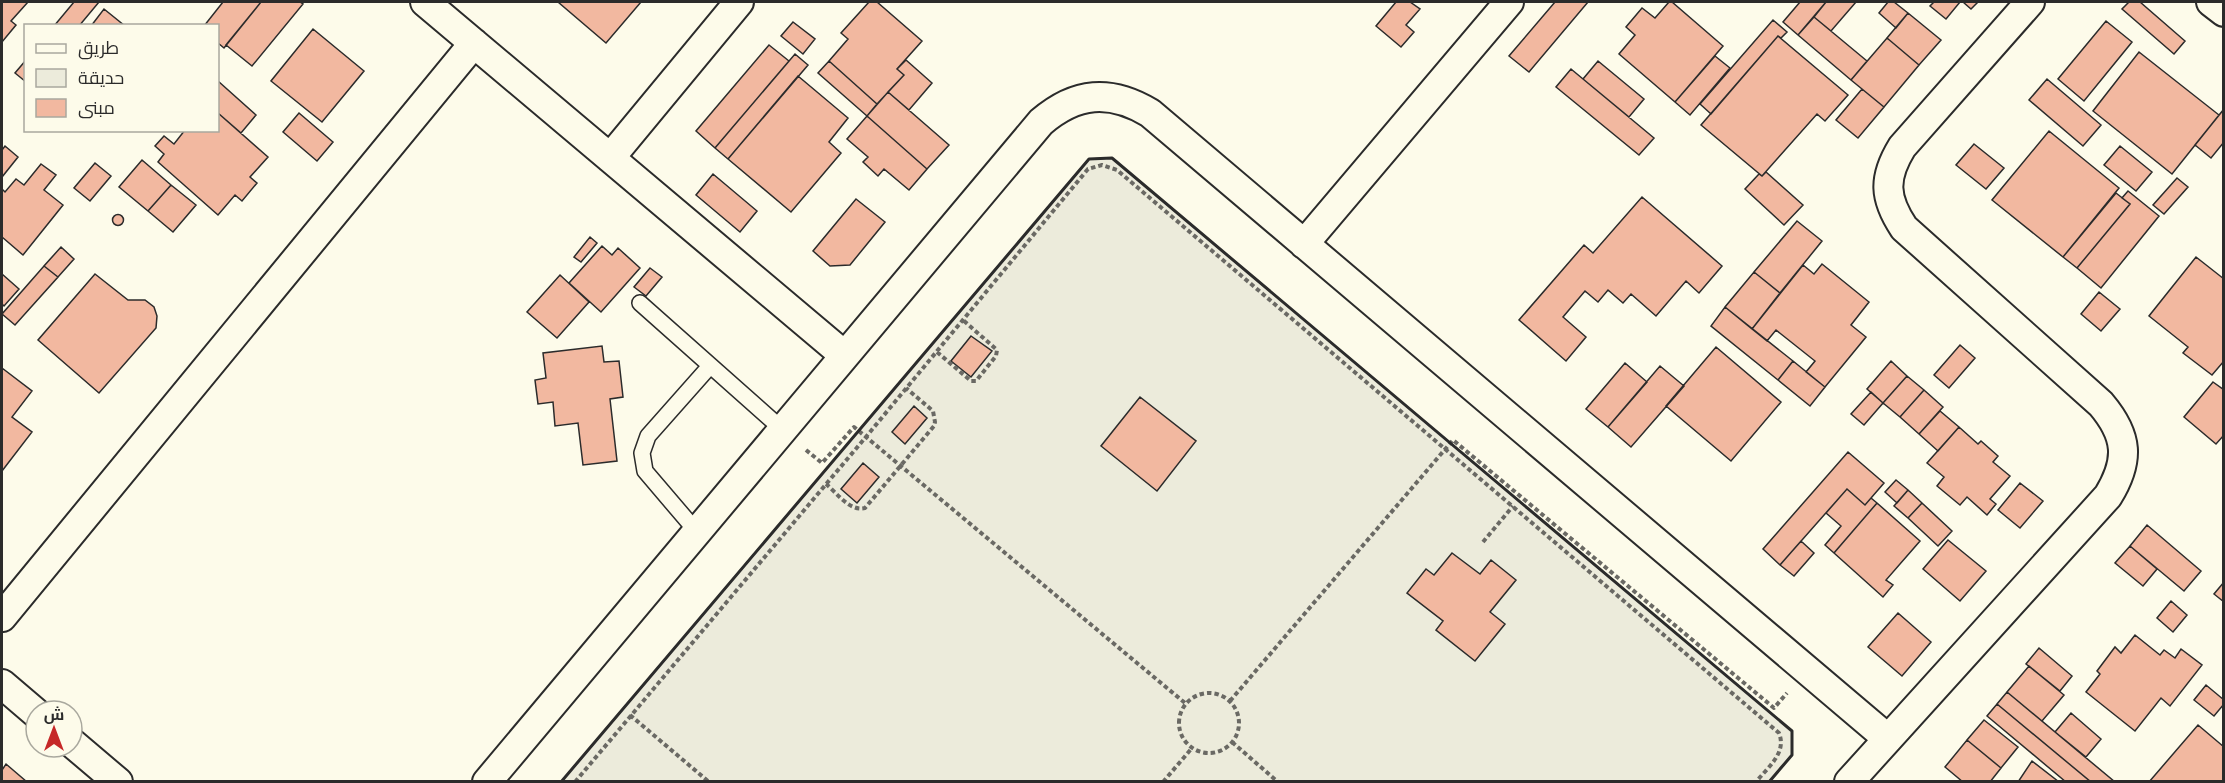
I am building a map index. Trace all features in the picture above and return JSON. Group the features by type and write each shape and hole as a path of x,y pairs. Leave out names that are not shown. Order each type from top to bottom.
{"street":[{"path":"425,2 844,355"},
{"path":"610,158 739,2"},
{"path":"1304,244 1509,2"},
{"path":"1849,782 2108,496 2119,478 2124,459 2122,438 2115,419 1904,228 1894,213 1888,196 1888,179 1893,162 1902,147 2031,2"},
{"path":"2211,2 2223,12"},
{"path":"2,616 474,43"},
{"path":"487,782 1041,122 1054,111 1069,103 1102,96 1136,104 1150,113 1887,738"},
{"path":"2,684 24,703"},
{"path":"84,753 118,782"}],"lane":[{"path":"640,303 783,430"},
{"path":"697,532 645,471 642,453 648,436 710,366"}],"path":[{"path":"575,782 1088,170 1095,166 1109,166 1117,170 1779,733 1782,744 1779,754 1756,782"},
{"path":"937,352 971,381 976,381 996,356 997,350 963,321"},
{"path":"826,484 851,506 861,509 865,508 900,466 935,422 933,411 906,388"},
{"path":"783,430 822,464 854,428 1185,703"},
{"path":"1230,700 1453,440 1774,708 1808,670"},
{"path":"1483,542 1513,506"},
{"path":"1202,693 1221,695 1230,700 1239,716 1237,734 1232,742 1213,753 1192,748 1184,741 1179,732 1178,722 1185,703 1202,693"},
{"path":"630,715 708,781"},
{"path":"1232,742 1278,782"},
{"path":"1163,782 1192,748"}],"green space":[{"path":"1112,158 1792,731 1792,755 1769,782 561,782 1089,159"}],"building":[{"path":"2,2 28,2 11,21 16,25 2,42"},
{"path":"74,2 99,2 81,24 56,24"},
{"path":"223,2 261,2 224,48 219,44 219,24 206,24"},
{"path":"261,2 300,2 303,4 252,66 226,45"},
{"path":"558,2 641,2 606,43"},
{"path":"869,2 877,2 922,41 897,69 904,75 877,104 829,61 848,39 841,33"},
{"path":"1396,2 1410,2 1420,9 1406,25 1414,32 1401,47 1376,26"},
{"path":"1555,2 1588,2 1529,72 1509,56"},
{"path":"1669,2 1672,2 1723,46 1675,102 1619,54 1635,35 1626,27 1642,8 1655,18"},
{"path":"1800,2 1826,2 1798,35 1783,22"},
{"path":"1826,2 1856,2 1831,31 1814,17"},
{"path":"1888,2 1894,2 1908,13 1896,28 1879,13"},
{"path":"1934,2 1960,2 1946,19 1930,6"},
{"path":"1963,2 1978,2 1971,9"},
{"path":"2129,2 2140,2 2185,41 2174,54 2122,9"},
{"path":"104,9 123,24 93,24"},
{"path":"1908,13 1941,40 1919,65 1887,38"},
{"path":"1814,17 1867,61 1851,80 1798,35"},
{"path":"1773,20 1787,32 1781,38 1778,36 1711,114 1700,104"},
{"path":"2106,21 2132,42 2084,101 2058,79"},
{"path":"793,22 815,39 803,54 781,36"},
{"path":"313,29 364,71 322,122 271,81"},
{"path":"1778,36 1848,95 1825,121 1817,114 1762,176 1701,125"},
{"path":"1887,38 1919,65 1884,107 1851,80"},
{"path":"769,45 789,61 715,148 696,131"},
{"path":"2139,52 2219,115 2172,174 2093,111"},
{"path":"795,54 808,65 728,159 715,148"},
{"path":"1715,56 1730,68 1690,115 1675,102"},
{"path":"906,60 932,83 909,110 888,92 904,75 897,69"},
{"path":"829,61 877,104 867,116 818,73"},
{"path":"1598,61 1644,99 1629,117 1583,79"},
{"path":"24,62 24,80 15,73"},
{"path":"1571,69 1654,138 1639,155 1556,87"},
{"path":"798,76 848,118 829,142 841,153 791,212 728,159"},
{"path":"2047,79 2101,125 2083,146 2029,100"},
{"path":"219,82 256,115 241,133 219,114"},
{"path":"1862,89 1884,107 1858,138 1836,120"},
{"path":"888,92 949,145 927,169 867,116"},
{"path":"2224,109 2224,142 2211,158 2195,145"},
{"path":"299,113 333,142 317,161 283,132"},
{"path":"219,114 268,157 250,177 257,183 242,201 235,195 218,215 158,162 164,154 155,146 164,136 174,144 183,132 219,132"},
{"path":"867,116 927,169 909,190 884,169 878,176 863,162 868,157 847,139"},
{"path":"2049,131 2119,188 2063,257 1992,200"},
{"path":"1974,144 2004,168 1986,189 1956,165"},
{"path":"5,146 18,157 2,177 2,150"},
{"path":"2120,146 2152,172 2136,191 2104,165"},
{"path":"142,160 171,185 148,211 119,187"},
{"path":"95,163 111,176 90,201 74,188"},
{"path":"41,164 56,175 44,190 63,205 23,255 2,237 2,189 5,192 16,179 24,185"},
{"path":"1766,172 1803,205 1784,225 1745,189 1759,174 1762,176"},
{"path":"713,174 757,211 740,232 696,195"},
{"path":"2177,178 2188,187 2164,214 2153,205"},
{"path":"171,185 196,205 173,232 148,211"},
{"path":"2128,191 2159,216 2101,288 2077,268 2130,204 2122,198"},
{"path":"2116,193 2130,204 2077,268 2063,257"},
{"path":"1642,197 1722,266 1699,293 1686,281 1656,316 1631,294 1623,303 1608,290 1598,302 1585,291 1563,317 1586,337 1566,361 1519,320 1584,245 1593,253"},
{"path":"856,199 885,222 850,265 830,266 813,251"},
{"path":"118,214 124,220 118,226 112,220"},
{"path":"1797,221 1822,241 1780,293 1754,272"},
{"path":"590,237 597,243 581,262 574,257"},
{"path":"602,246 612,255 618,248 640,268 601,312 569,283"},
{"path":"61,247 74,259 58,277 44,266"},
{"path":"2196,257 2224,279 2224,361 2212,375 2183,353 2188,347 2149,316"},
{"path":"1822,264 1869,302 1851,325 1866,337 1825,387 1806,372 1815,361 1776,330 1767,341 1752,329 1803,265 1814,274"},
{"path":"44,266 58,277 15,325 2,314"},
{"path":"650,268 662,277 646,296 634,287"},
{"path":"1754,272 1780,293 1752,329 1725,307"},
{"path":"2,274 19,289 4,306 2,304"},
{"path":"95,274 128,300 145,300 154,307 157,316 156,328 99,393 38,340"},
{"path":"560,275 589,302 557,338 527,312"},
{"path":"2099,292 2120,309 2101,331 2081,314"},
{"path":"1725,307 1793,361 1778,380 1711,326"},
{"path":"971,336 992,351 971,377 951,361"},
{"path":"1960,345 1975,358 1949,388 1934,375"},
{"path":"602,346 604,362 619,361 623,397 610,399 617,461 583,465 578,423 555,426 553,402 538,404 535,380 546,378 543,353"},
{"path":"1716,347 1781,402 1731,461 1666,406"},
{"path":"1793,361 1825,387 1810,406 1778,380"},
{"path":"1891,361 1907,376 1883,403 1867,389"},
{"path":"1625,363 1647,382 1608,427 1586,409"},
{"path":"1660,366 1684,386 1631,447 1608,427"},
{"path":"2,368 32,391 12,417 32,432 2,471"},
{"path":"1907,376 1924,390 1900,417 1883,403"},
{"path":"2213,382 2224,390 2224,435 2216,444 2184,417"},
{"path":"1924,390 1943,407 1919,434 1900,417"},
{"path":"1871,392 1883,403 1864,425 1851,414"},
{"path":"1140,397 1196,441 1157,491 1101,446"},
{"path":"914,406 927,418 905,444 892,432"},
{"path":"1940,411 1959,427 1938,451 1919,434"},
{"path":"1959,427 1978,444 1981,441 1998,456 1993,462 2010,476 1990,499 1996,504 1987,515 1967,497 1960,505 1937,486 1944,477 1927,463"},
{"path":"1848,452 1884,483 1865,505 1847,489 1780,565 1763,549"},
{"path":"863,463 879,477 857,503 841,489"},
{"path":"1896,480 1908,490 1897,503 1885,492"},
{"path":"2020,483 2043,501 2020,528 1998,510"},
{"path":"1847,489 1865,505 1871,498 1877,503 1834,553 1825,545 1841,526 1826,513"},
{"path":"1908,490 1922,503 1908,518 1894,506"},
{"path":"1877,503 1920,541 1886,580 1893,585 1883,597 1834,553"},
{"path":"1922,503 1952,531 1938,546 1908,518"},
{"path":"2147,525 2201,571 2184,591 2130,546"},
{"path":"1948,540 1986,571 1960,601 1923,569"},
{"path":"1801,541 1814,553 1794,576 1780,565"},
{"path":"2130,546 2157,569 2143,586 2115,563"},
{"path":"1452,553 1480,574 1491,560 1516,580 1490,612 1505,624 1475,661 1436,630 1443,621 1407,593 1426,569 1434,575"},
{"path":"2224,582 2224,602 2214,594"},
{"path":"2171,601 2187,615 2173,632 2157,618"},
{"path":"1898,613 1931,642 1902,676 1868,647"},
{"path":"2135,635 2160,655 2164,650 2175,658 2181,649 2202,665 2170,706 2161,698 2135,731 2086,692 2100,674 2097,671 2115,647 2121,653"},
{"path":"2039,648 2072,676 2060,691 2026,664"},
{"path":"2029,666 2064,695 2042,721 2007,692"},
{"path":"2206,685 2224,700 2224,704 2214,716 2194,700"},
{"path":"2007,692 2115,782 2091,782 1997,704"},
{"path":"1997,704 2091,782 2066,782 1987,716"},
{"path":"2071,713 2101,739 2086,757 2055,732"},
{"path":"1984,720 2018,747 2001,768 1967,740"},
{"path":"2198,725 2224,747 2224,782 2149,782"},
{"path":"1967,740 2001,768 1990,782 1963,782 1945,767"},
{"path":"2032,761 2059,782 2018,782"},
{"path":"6,764 27,782 2,782 2,770"}],"wall":[{"path":"561,782 1089,159 1112,158 1792,731 1792,755 1769,782"}]}
